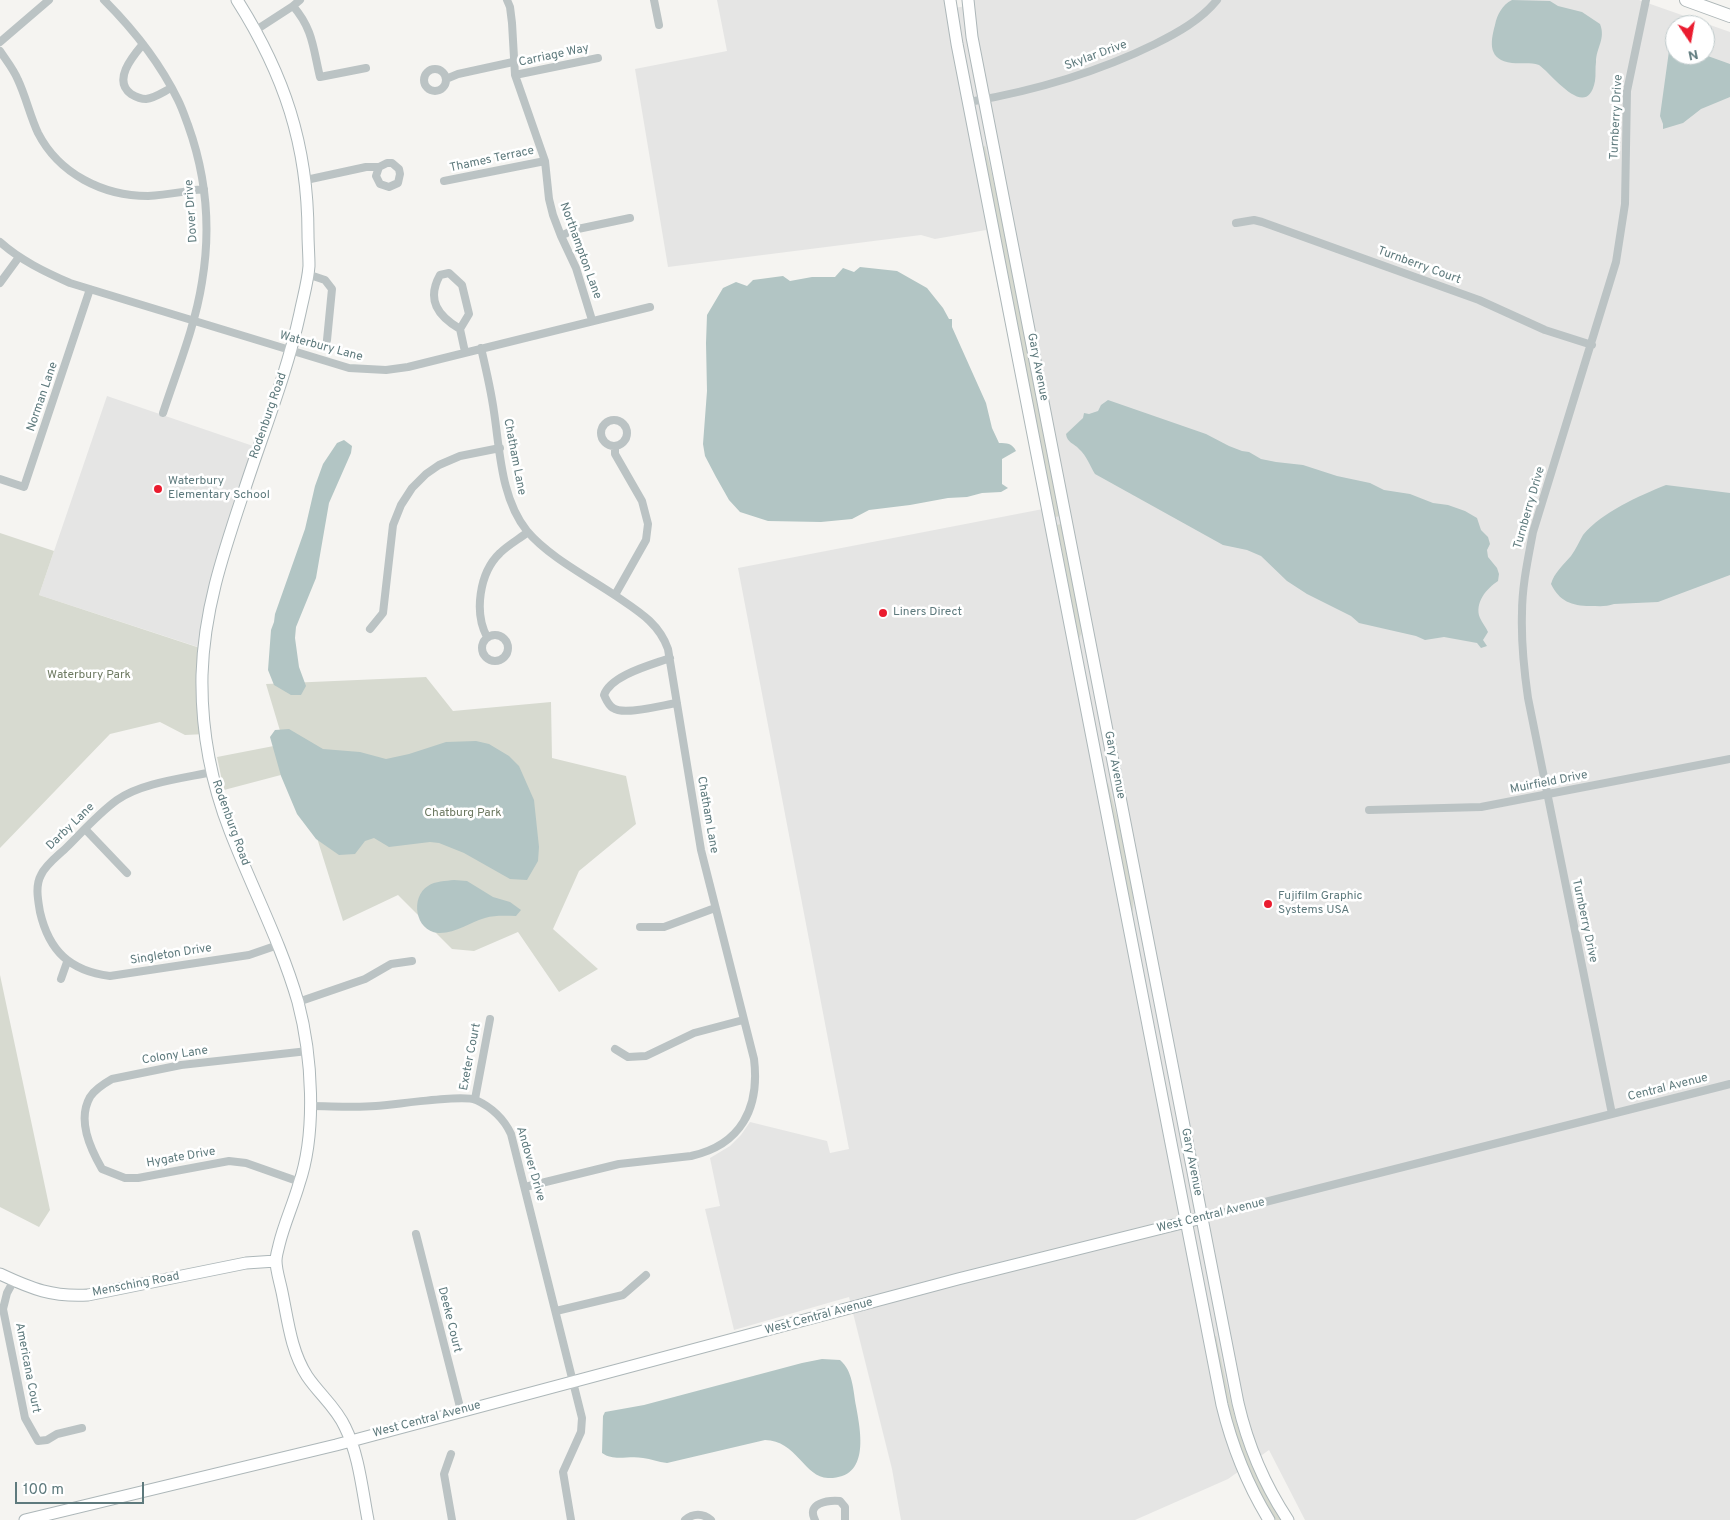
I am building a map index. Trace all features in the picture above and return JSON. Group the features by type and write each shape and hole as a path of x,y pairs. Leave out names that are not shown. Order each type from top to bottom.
{"main road":[{"name":"Rodenburg Road","path":"237,0 256,30 274,66 286,96 296,131 306,180 308,221 307,274 291,351 225,548 210,602 204,641 202,680 204,724 212,772 231,832 278,945 298,1002 308,1051 310,1106 307,1152 300,1182 286,1219 276,1261 292,1342 298,1359 313,1384 335,1410 344,1425 359,1474 368,1520"},
{"name":"Gary Avenue","path":"950,0 968,102 1226,1420 1242,1468 1254,1495 1269,1520"},
{"name":"Gary Avenue","path":"968,0 972,37 1243,1424 1264,1479 1288,1520"},
{"path":"1686,0 1730,16"},
{"name":"West Central Avenue","path":"25,1520 350,1440 958,1279 1202,1218"},
{"name":"Mensching Road","path":"0,1274 38,1291 70,1296 246,1263 276,1261"}],"street":[{"path":"0,42 49,0"},
{"name":"Dover Drive","path":"104,0 123,18 143,44 179,101 193,140 204,188 207,227 202,281 194,321 163,413"},
{"path":"256,30 300,0"},
{"path":"446,79 458,74 514,62 512,23 507,0"},
{"path":"654,0 659,26"},
{"name":"Skylar Drive","path":"968,102 1044,86 1096,70 1136,54 1177,33 1210,9 1217,0"},
{"name":"Turnberry Drive","path":"1612,1114 1528,698 1523,664 1522,612 1526,568 1533,532 1613,276 1622,231 1626,189 1628,91 1646,0"},
{"path":"293,6 303,17 309,29 320,77 366,68"},
{"path":"143,44 131,58 126,69 123,80 128,92 136,97 146,99 171,88"},
{"path":"0,51 18,80 39,135 53,155 76,176 106,190 130,195 153,195 204,188"},
{"name":"Carriage Way","path":"515,75 598,58"},
{"name":"Northampton Lane","path":"514,62 515,75 545,161 549,199 561,236 576,268 592,320"},
{"name":"Thames Terrace","path":"444,182 545,161"},
{"path":"306,180 378,167"},
{"path":"561,236 573,230 630,218"},
{"name":"Turnberry Court","path":"1236,223 1254,220 1262,222 1471,298 1544,330 1592,345"},
{"name":"Waterbury Lane","path":"0,242 19,257 45,272 90,289 349,368 386,370 408,366 650,307"},
{"path":"0,283 19,257"},
{"path":"460,329 440,315 433,297 436,282 440,275 449,273 462,285 469,314 460,329 465,352"},
{"path":"307,274 325,280 332,289 327,340"},
{"name":"Norman Lane","path":"0,479 24,487 90,289"},
{"name":"Chatham Lane","path":"481,348 509,497 514,510 528,532 558,557 652,622 665,640 670,658 697,828 715,908 754,1059 756,1078 752,1105 739,1129 723,1143 702,1154 619,1164 525,1187"},
{"path":"615,447 615,454 642,501 648,524 646,540 615,595"},
{"path":"370,629 384,613 393,526 398,510 412,488 426,474 439,465 460,456 500,448"},
{"path":"487,637 482,627 480,597 485,577 499,554 528,532"},
{"path":"670,658 615,680 606,688 604,694 612,708 622,712 677,703"},
{"name":"Muirfield Drive","path":"1369,810 1481,807 1730,758"},
{"name":"Darby Lane","path":"67,962 46,933 38,900 41,875 118,799 133,791 212,772"},
{"path":"86,829 127,874"},
{"path":"640,927 664,927 715,908"},
{"name":"Singleton Drive","path":"67,962 87,972 110,976 249,955 278,945"},
{"path":"298,1002 365,979 392,964 412,961"},
{"path":"61,979 67,962"},
{"name":"Exeter Court","path":"475,1099 490,1019"},
{"path":"615,1049 628,1058 646,1056 694,1033 743,1020"},
{"name":"Colony Lane","path":"87,1134 86,1114 90,1096 112,1079 181,1065 308,1051"},
{"name":"Central Avenue","path":"1612,1114 1730,1084"},
{"path":"310,1106 373,1107 455,1098 475,1099"},
{"name":"Andover Drive","path":"475,1099 501,1117 511,1134 574,1382 582,1422 581,1432 563,1472 571,1520"},
{"name":"West Central Avenue","path":"1202,1218 1612,1114"},
{"name":"Hygate Drive","path":"87,1134 91,1150 102,1169 125,1178 138,1178 230,1161 246,1163 300,1182"},
{"name":"Deeke Court","path":"416,1234 461,1411"},
{"path":"556,1310 623,1295 646,1275"},
{"name":"Americana Court","path":"14,1280 7,1293 4,1309 26,1422 38,1441 47,1440 57,1434 82,1428"},
{"path":"451,1454 444,1474 452,1520"},
{"path":"815,1520 813,1516 814,1508 820,1502 832,1500 840,1501 845,1507 845,1520"},
{"path":"685,1520 697,1514 711,1520"}],"shaded area":[{"path":"717,0 945,0 947,9 974,5 974,0 1639,0 1682,15 1665,15 1665,65 1715,65 1715,27 1730,32 1730,1520 1305,1520 1269,1450 1228,1479 1135,1520 901,1520 892,1469 849,1297 734,1330 705,1209 720,1206 710,1158 730,1146 750,1122 827,1141 830,1153 849,1149 738,568 1043,509 986,230 935,239 921,235 668,267 635,69 727,51"},
{"path":"1512,0 1550,1 1558,6 1582,12 1600,24 1602,34 1596,57 1595,81 1591,92 1585,97 1577,97 1569,92 1539,65 1504,61 1495,54 1492,38 1496,21 1503,7"},
{"path":"1715,59 1730,64 1730,97 1701,109 1683,123 1663,129 1660,116 1667,65 1715,65"},
{"path":"860,267 897,271 927,288 949,319 952,319 952,327 986,403 992,428 999,443 1009,444 1016,451 1002,459 1002,484 1008,488 1001,492 982,493 967,497 948,498 869,510 852,519 821,522 768,521 740,512 729,500 705,456 703,444 707,391 707,315 723,288 736,282 747,286 753,280 783,276 790,281 812,277 835,277 843,268 854,272"},
{"name":"Waterbury Elementary School","path":"107,396 256,447 201,648 39,595"},
{"path":"1108,400 1206,434 1261,459 1303,465 1337,476 1370,483 1384,490 1410,494 1433,503 1448,505 1477,518 1481,530 1488,537 1490,544 1487,550 1488,557 1497,568 1499,574 1498,581 1483,596 1479,607 1480,618 1488,632 1483,640 1487,646 1481,648 1477,643 1444,637 1425,640 1416,636 1359,623 1351,616 1307,594 1287,581 1261,556 1247,550 1223,545 1095,474 1084,455 1069,441 1066,434 1083,418 1084,413 1089,414 1098,411 1101,405"},
{"path":"344,440 352,446 351,453 329,503 316,578 296,627 295,638 299,667 306,686 301,695 291,695 274,685 268,670 271,630 305,529 315,486 323,464 337,443"},
{"path":"1666,485 1730,493 1730,575 1658,602 1583,606 1572,604 1558,595 1551,584 1552,580 1573,553 1583,535 1610,512"},
{"path":"289,729 323,749 360,752 386,759 446,742 476,741 489,744 509,756 519,766 534,800 539,847 538,861 527,880 510,879 464,853 439,843 430,842 389,847 374,838 365,841 355,854 339,855 316,839 297,814 281,776 270,737 275,730"},
{"path":"454,880 467,881 493,897 510,902 521,910 516,916 489,917 450,932 438,933 430,931 420,920 418,913 417,905 422,891 431,884"},
{"path":"822,1359 840,1360 848,1370 852,1381 860,1429 860,1452 857,1463 851,1471 841,1476 828,1478 820,1476 813,1472 785,1446 765,1440 667,1463 637,1457 617,1458 602,1453 603,1416 605,1412 644,1405"}],"green space":[{"path":"985,146 1001,212 1060,516 1055,517 983,147"},
{"path":"1061,524 1080,620 1081,634 1079,639 1057,525"},
{"name":"Waterbury Park","path":"0,533 54,551 39,595 200,648 206,734 185,735 160,722 110,734 0,848"},
{"name":"Chatburg Park","path":"426,677 453,711 551,702 552,758 626,776 636,824 579,871 553,929 598,969 559,992 518,932 474,951 452,949 398,895 343,921 296,771 224,790 217,757 284,744 266,684"},
{"path":"1107,784 1130,872 1134,905 1132,914"},
{"path":"0,975 50,1210 39,1227 0,1207"},
{"path":"1216,1336 1240,1435 1252,1466 1282,1520 1276,1520 1252,1475 1243,1453 1229,1409 1214,1337"}],"place":[{"name":"Waterbury Elementary School","path":"158,489"},
{"name":"Liners Direct","path":"883,613"},
{"name":"Fujifilm Graphic Systems USA","path":"1268,904"}]}
